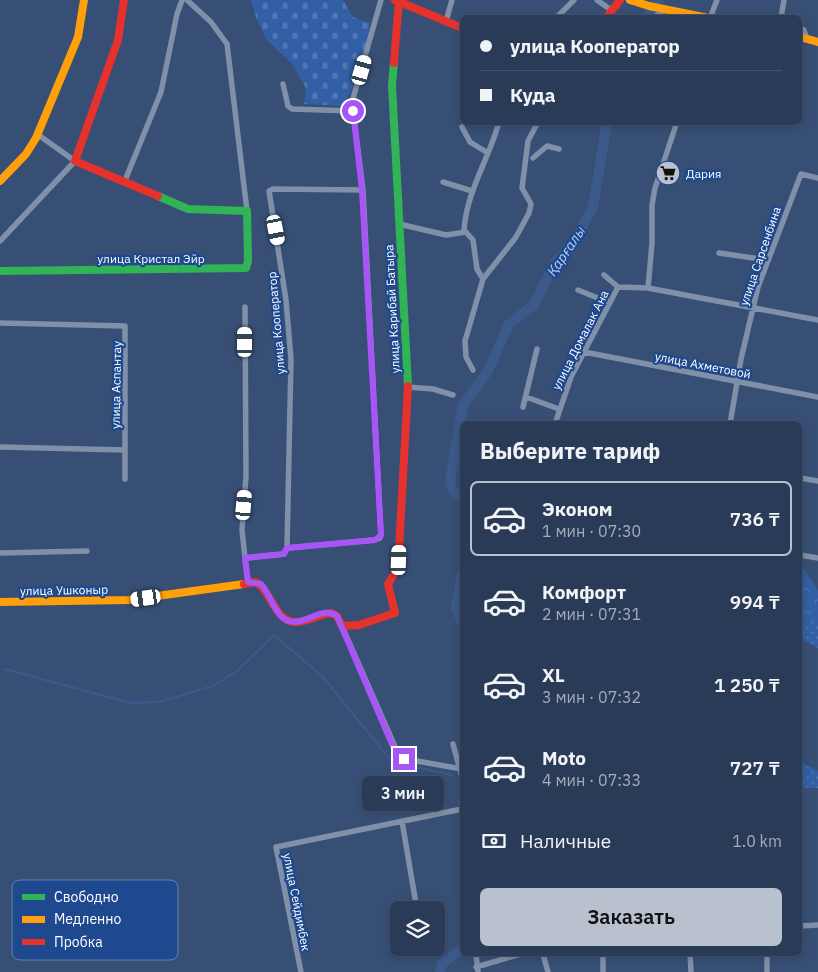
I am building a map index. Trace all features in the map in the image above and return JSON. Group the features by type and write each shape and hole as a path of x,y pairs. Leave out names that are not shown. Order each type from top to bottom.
{"street":[{"path":"0,181 26,154 37,134 71,57 78,37 84,0"},
{"path":"0,241 75,161 118,40 124,0"},
{"path":"124,183 161,92 177,14 182,0"},
{"name":"улица Кристал Эйр","path":"0,271 193,268 241,270 246,268 248,261 247,211 226,44 211,22 187,0"},
{"path":"245,558 284,554 287,548 375,540 381,535 362,190 352,102 381,0"},
{"path":"397,0 460,27"},
{"name":"улица Карибай Батыра","path":"342,626 359,625 395,613 388,584 398,568 408,387 392,85 397,0"},
{"path":"446,21 452,0"},
{"path":"559,15 574,0"},
{"path":"597,0 611,10"},
{"path":"608,15 620,0"},
{"path":"630,0 697,15"},
{"path":"710,15 717,0"},
{"path":"782,15 784,0"},
{"path":"658,15 668,8"},
{"path":"804,38 818,42"},
{"path":"283,84 288,106 292,109 353,111"},
{"path":"483,280 477,269 473,240 466,232 465,221 472,191 498,125"},
{"path":"473,370 466,357 465,341 483,280 516,237 529,213 531,204 522,188 528,141 536,125"},
{"path":"648,288 652,243 652,205 655,188 676,125"},
{"path":"462,127 470,142 488,153"},
{"path":"37,134 75,161 188,210 247,211"},
{"path":"526,156 535,159 547,146 559,149"},
{"name":"улица Сарсенбина","path":"731,421 752,307 767,260 801,174 818,178"},
{"path":"443,182 472,191"},
{"name":"улица Кооператор","path":"287,548 291,359 284,282 269,191 272,189 362,190"},
{"path":"399,224 446,235 466,232"},
{"path":"719,253 767,260"},
{"path":"604,275 618,287"},
{"name":"улица Домалак Ана","path":"556,421 559,409 584,352 618,287 648,288 818,320"},
{"path":"578,290 610,303"},
{"path":"245,307 246,476 242,530 248,582 261,584 280,615 290,622 301,622 331,613 337,616 395,751 404,759 460,769"},
{"name":"улица Аспантау","path":"0,323 124,326 125,478"},
{"path":"523,407 537,349"},
{"name":"улица Ахметовой","path":"584,352 818,397"},
{"path":"408,387 433,389 453,395"},
{"path":"526,396 559,409"},
{"path":"0,447 125,450"},
{"path":"802,478 818,481"},
{"path":"0,553 87,551"},
{"path":"802,555 818,558"},
{"name":"улица Ушконыр","path":"0,602 128,600 248,582"},
{"path":"453,744 460,763"},
{"name":"улица Сейдимбек","path":"301,972 276,847 460,809"},
{"path":"402,821 416,901"},
{"path":"802,926 818,925"},
{"path":"476,956 477,970 515,956"},
{"path":"544,956 548,972"},
{"path":"603,956 604,972"},
{"path":"690,956 691,972"},
{"path":"767,956 767,972"}],"green space":[{"path":"251,0 343,0 353,17 370,23 364,55 345,106 304,104 306,88 292,64 266,39"},
{"path":"802,567 818,590 818,621 811,612 809,621 803,630"},
{"path":"811,611 818,621 818,648 802,640 802,629 808,622"},
{"path":"802,763 818,771 818,788 802,788"}],"waterway":[{"name":"Қарғалы","path":"648,15 659,0"},
{"name":"Қарғалы","path":"460,421 463,405 488,371 509,324 534,305 555,262 571,248 593,207 607,125"},
{"name":"Қарғалы","path":"460,423 450,482 452,489 460,496"},
{"name":"Қарғалы","path":"460,586 456,608 460,618"},
{"path":"5,669 130,703 159,702 213,686 237,671 274,635 323,677 392,762 452,775"},
{"path":"440,972 442,964 460,950"}],"traffic: fast":[{"path":"394,63 392,85 408,386"},
{"path":"0,271 246,268 248,261 247,211 188,209 158,196"}],"traffic: slow":[{"path":"0,181 26,154 36,138 78,37 84,0"},
{"path":"630,0 693,15"},
{"path":"802,38 818,42"},
{"path":"0,602 128,600 244,584"}],"traffic: jam":[{"path":"124,0 118,40 75,161 158,196"},
{"path":"395,0 460,27"},
{"path":"394,63 399,0"},
{"path":"608,15 620,0"},
{"path":"244,584 256,582 266,592 278,612 289,621 300,622 331,613 337,616 342,626 359,625 395,613 388,584 398,568 408,386"}],"place":[{"name":"Дария","path":"668,173"}],"route":[{"path":"353,111 360,154 381,535 380,538 375,540 287,548 284,554 245,558 248,582 261,584 280,615 285,619 290,622 301,622 327,613 337,616 395,751 400,758 404,759"}]}
